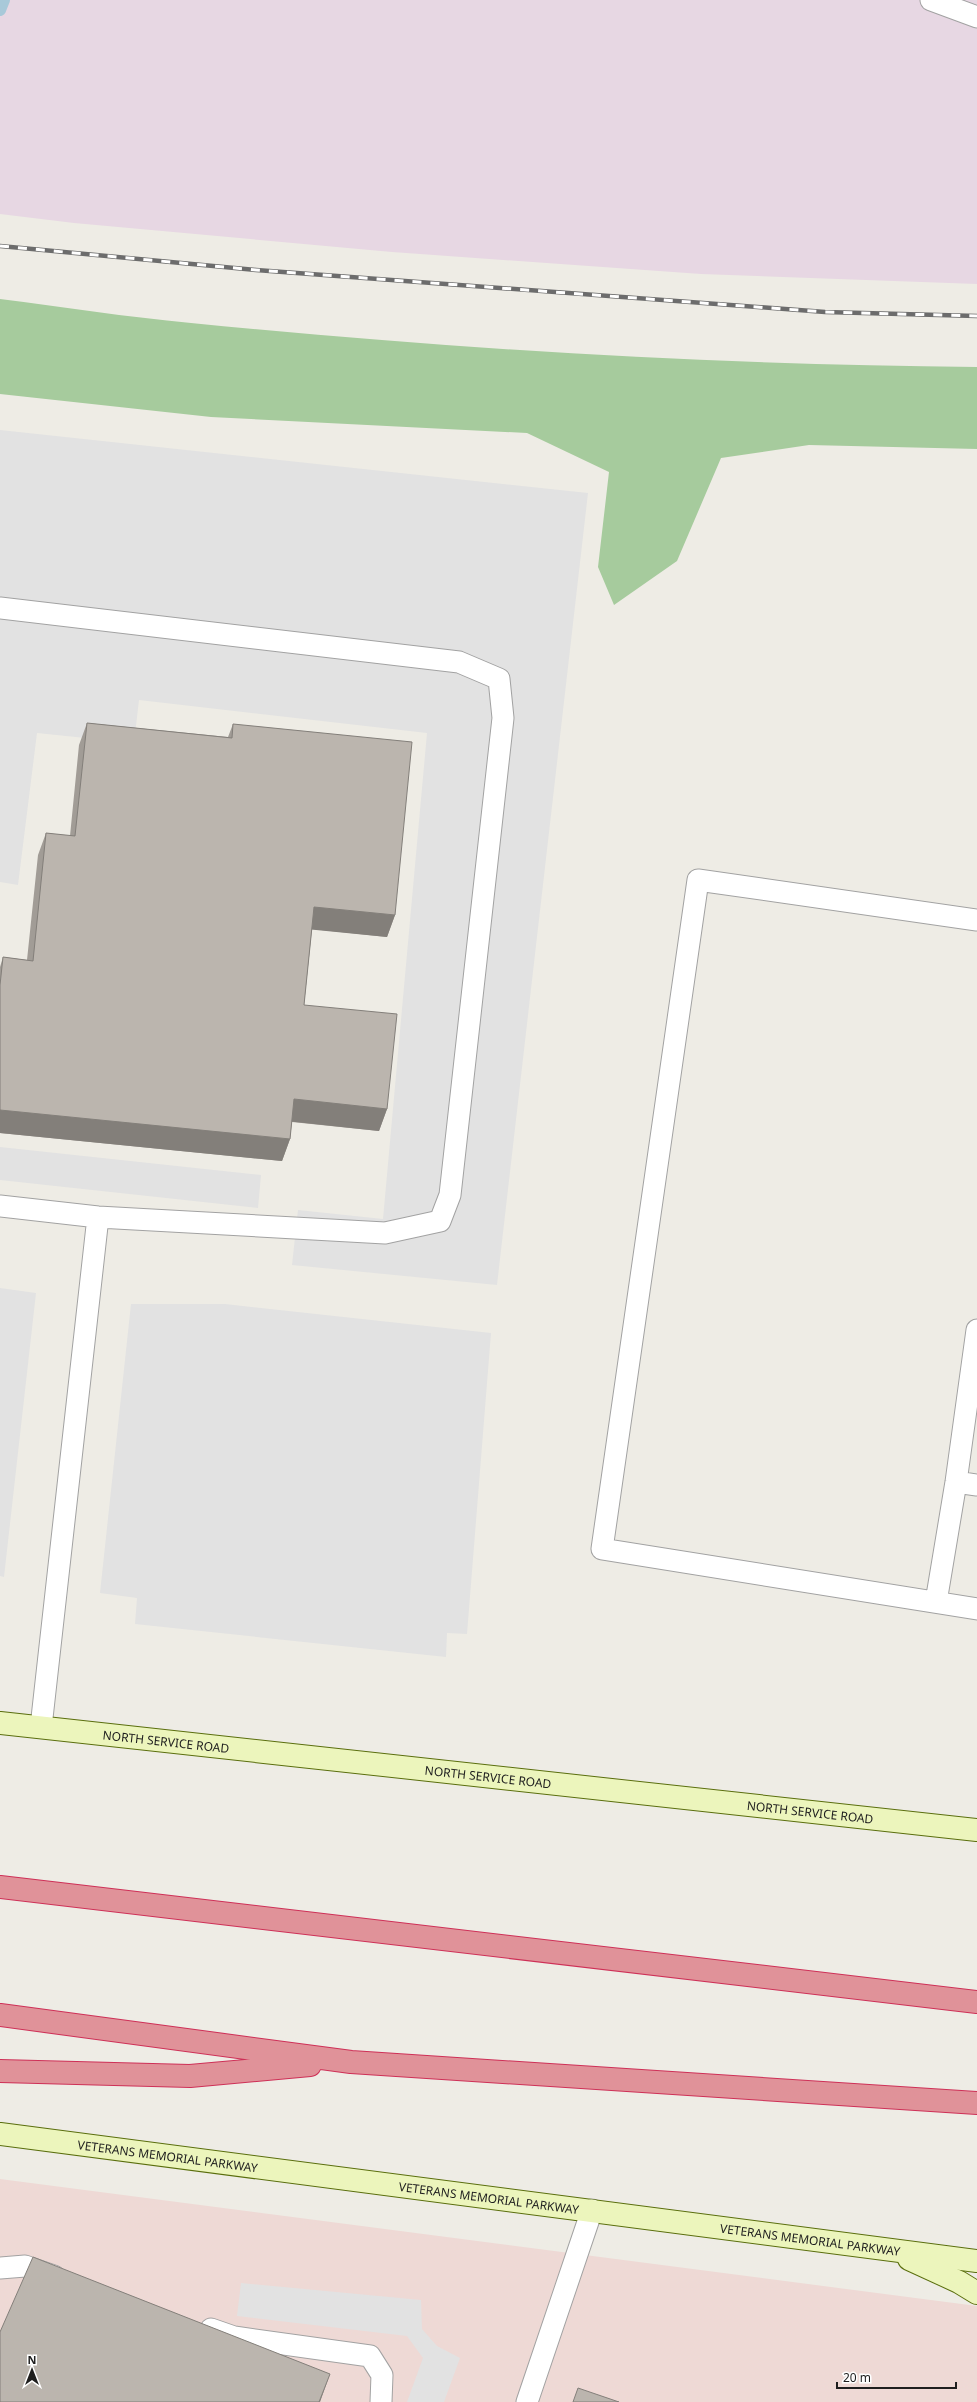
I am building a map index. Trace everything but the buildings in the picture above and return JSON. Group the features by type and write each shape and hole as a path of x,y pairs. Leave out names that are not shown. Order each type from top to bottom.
{"highway":[{"path":"0,1887 977,2002"},
{"path":"0,2015 351,2062 977,2103"},
{"path":"0,2071 190,2076 351,2062"}],"street":[{"name":"NORTH SERVICE ROAD","path":"0,1723 977,1830"},
{"name":"VETERANS MEMORIAL PARKWAY","path":"0,2134 977,2261"},
{"path":"890,2250 959,2282 977,2293"}],"lane":[{"path":"931,0 977,17"},
{"path":"0,608 459,662 499,679 503,718 450,1194 440,1222 385,1233 98,1217 0,1206"},
{"path":"977,920 698,880 602,1549 977,1609"},
{"path":"41,1727 98,1217"},
{"path":"936,1602 956,1482 977,1330"},
{"path":"956,1482 977,1485"},
{"path":"527,2402 592,2210"},
{"path":"0,2268 25,2266 69,2281"},
{"path":"189,2322 234,2337 370,2356 382,2375 381,2402"}],"shaded area":[{"path":"0,0 977,0 977,284 701,274 392,252 74,223 0,214"},
{"path":"0,430 588,493 497,1285 292,1265 298,1210 383,1219 427,733 139,700 134,743 37,733 18,885 0,882"},
{"path":"0,1147 261,1175 258,1208 0,1180"},
{"path":"0,1288 36,1293 4,1577 0,1576"},
{"path":"131,1304 225,1304 491,1333 467,1634 447,1633 446,1657 135,1624 137,1598 100,1593"},
{"path":"0,2179 977,2306 977,2402 0,2402"},
{"path":"241,2283 421,2300 422,2329 437,2346 460,2358 444,2402 407,2402 423,2358 407,2336 237,2316"}],"green space":[{"path":"0,299 191,323 387,341 485,348 780,363 977,367 977,449 809,445 721,458 677,561 614,605 598,567 609,472 527,433 211,417 0,394"}],"waterway":[{"path":"0,10 4,0"}],"railway":[{"path":"0,246 256,270 825,312 977,316"}]}
